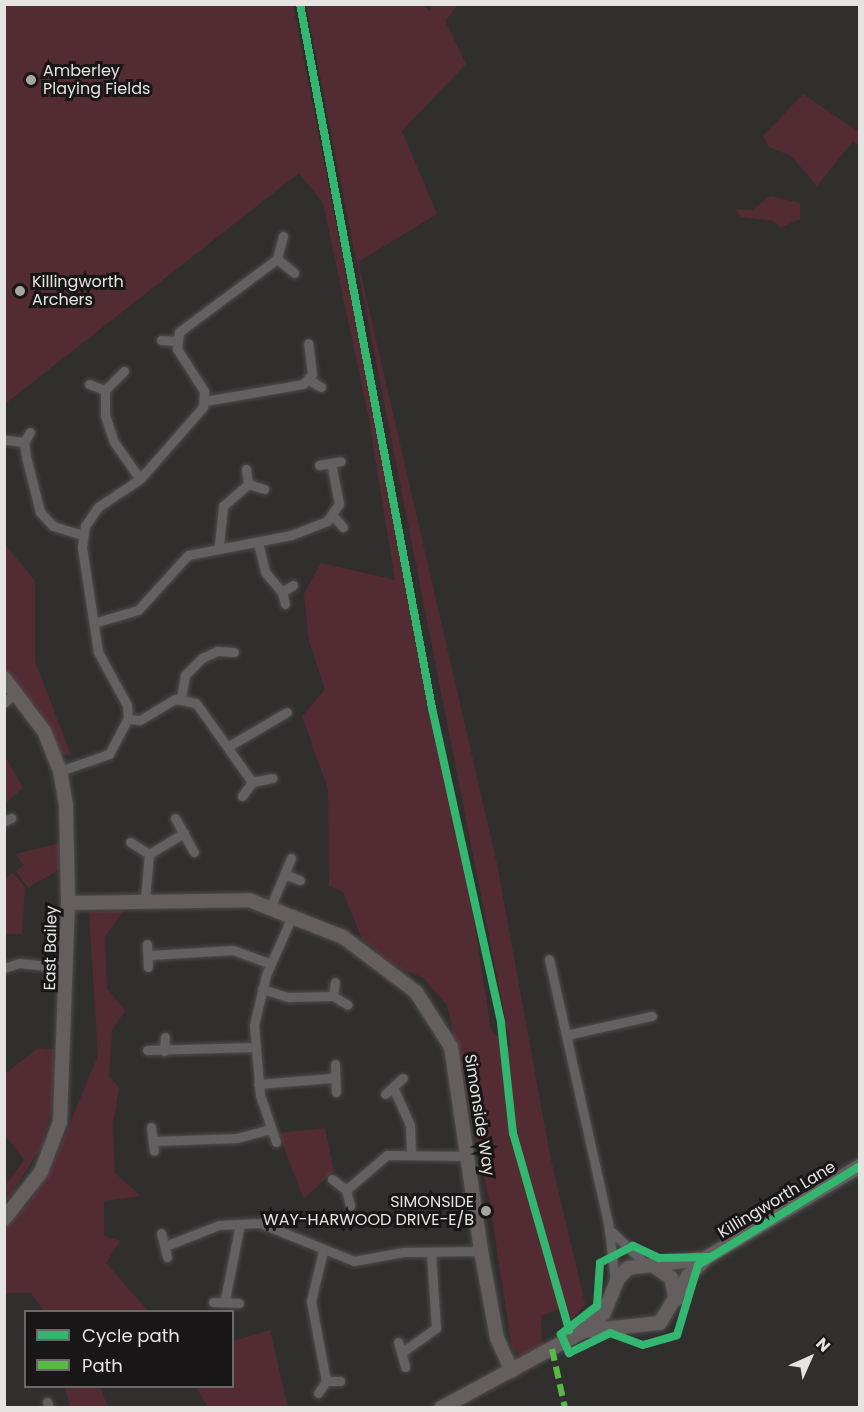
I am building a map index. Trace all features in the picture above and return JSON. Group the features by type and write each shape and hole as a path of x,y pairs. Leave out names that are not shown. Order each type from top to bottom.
{"street":[{"path":"176,341 194,318 278,259 283,236"},
{"path":"278,259 294,273"},
{"path":"161,340 176,341"},
{"path":"176,341 206,401"},
{"path":"308,343 309,380"},
{"path":"105,390 124,371"},
{"path":"60,771 109,754 128,719 127,705 98,652 82,535 98,507 140,479 206,401 236,400 309,380 321,387"},
{"path":"89,384 105,390"},
{"path":"105,390 114,442 140,479"},
{"path":"30,432 24,442 40,512 52,526 82,535"},
{"path":"7,440 24,442"},
{"path":"319,465 332,467 341,461"},
{"path":"332,467 339,492 333,516"},
{"path":"246,469 248,484"},
{"path":"248,484 264,489"},
{"path":"219,545 223,506 248,484"},
{"path":"94,623 130,615 179,561 219,545 258,543 333,516"},
{"path":"333,516 343,527"},
{"path":"258,543 265,572 282,592 285,604"},
{"path":"282,592 293,585"},
{"path":"217,651 218,639"},
{"path":"128,719 140,720 180,698 189,669 217,651 234,652"},
{"name":"East Bailey","path":"4,678 17,691 44,730 60,771 66,804 68,903 60,1122 41,1172 4,1219"},
{"path":"4,703 17,691"},
{"path":"180,698 211,716 252,782"},
{"path":"229,746 265,722 287,712"},
{"path":"265,722 271,732"},
{"path":"242,796 252,782 273,778"},
{"path":"175,818 194,852"},
{"path":"149,854 184,833"},
{"path":"130,842 149,854"},
{"path":"146,898 149,854"},
{"path":"271,906 291,858"},
{"path":"284,874 300,880"},
{"name":"Simonside Way","path":"68,903 146,898 226,898 271,906 293,914 372,955 431,1008 451,1047 469,1156 481,1251 497,1338 512,1371"},
{"path":"276,1142 270,1129 258,1084 254,1047 262,989 293,914"},
{"path":"147,945 151,955 148,968"},
{"path":"151,955 233,950 271,964"},
{"path":"549,959 608,1222 616,1310 632,1324"},
{"path":"4,968 19,963 66,968"},
{"path":"333,996 335,982"},
{"path":"262,989 289,997 333,996 348,1005"},
{"path":"566,1035 652,1016"},
{"path":"164,1051 165,1037"},
{"path":"147,1050 254,1047"},
{"path":"335,1064 332,1078 336,1092"},
{"path":"258,1084 332,1078"},
{"path":"403,1078 389,1090 407,1114 411,1155"},
{"path":"151,1127 154,1146 237,1138 270,1129"},
{"path":"346,1190 378,1160 411,1155 469,1156"},
{"name":"Killingworth Lane","path":"708,1257 860,1166"},
{"path":"332,1179 346,1190 350,1205"},
{"path":"608,1222 626,1250 671,1278 676,1299"},
{"path":"168,1245 198,1231 260,1223 323,1251 354,1261 431,1253 481,1251"},
{"path":"225,1299 240,1224"},
{"path":"161,1233 168,1245 167,1257"},
{"path":"318,1393 326,1381 311,1301 323,1251"},
{"path":"401,1353 436,1328 431,1253"},
{"path":"441,1407 584,1331 604,1313 614,1288 628,1268 708,1257"},
{"path":"584,1331 632,1324 660,1323 708,1257"},
{"path":"213,1302 225,1299 239,1303"},
{"path":"398,1342 405,1366"},
{"path":"326,1381 340,1381"}],"shaded area":[{"path":"4,5 293,5 474,920 491,1030 511,1048 306,5 423,5 431,11 431,5 458,5 445,21 466,64 402,131 437,214 358,262 497,864 550,1155 585,1304 572,1320 566,1306 541,1316 542,1345 521,1356 512,1349 490,1205 447,1005 423,978 393,965 362,939 343,892 329,886 328,789 302,716 325,690 309,641 304,594 321,563 395,580 368,414 323,203 299,173 5,404"},
{"path":"803,94 859,132 859,146 853,141 817,186 791,156 769,147 763,136"},
{"path":"770,196 800,203 800,219 780,228 774,221 741,217 735,209 752,210"},
{"path":"5,544 35,581 35,661 71,755 60,754 39,710 5,670"},
{"path":"4,757 23,788 5,803"},
{"path":"60,843 60,869 28,888 16,871 24,865 15,854"},
{"path":"13,873 25,887 22,934 5,934 5,878"},
{"path":"124,910 105,937 107,988 125,1011 112,1030 109,1077 119,1087 113,1125 115,1173 141,1196 104,1201 104,1236 120,1241 106,1263 147,1310 43,1310 31,1293 5,1293 4,1228 28,1204 57,1155 98,1055 89,912"},
{"path":"38,1048 54,1049 57,1089 43,1144 5,1204 5,1186 24,1160 5,1135 5,1074"},
{"path":"325,1128 334,1171 304,1199 278,1133"},
{"path":"270,1330 288,1407 208,1407 197,1388 234,1388 234,1341"},
{"path":"65,1388 100,1388 108,1407 70,1407"}],"marked path":[{"path":"552,1349 565,1408"}],"cycle path":[{"path":"300,4 432,708 501,1023 513,1133 569,1330"},
{"path":"708,1257 659,1258 633,1246 600,1263 597,1306 561,1334 569,1353 610,1333 643,1345 677,1335 698,1265 860,1166"}],"place":[{"name":"Amberley Playing Fields","path":"31,80"},
{"name":"Killingworth Archers","path":"20,291"},
{"name":"SIMONSIDE WAY-HARWOOD DRIVE-E/B","path":"486,1211"}]}
